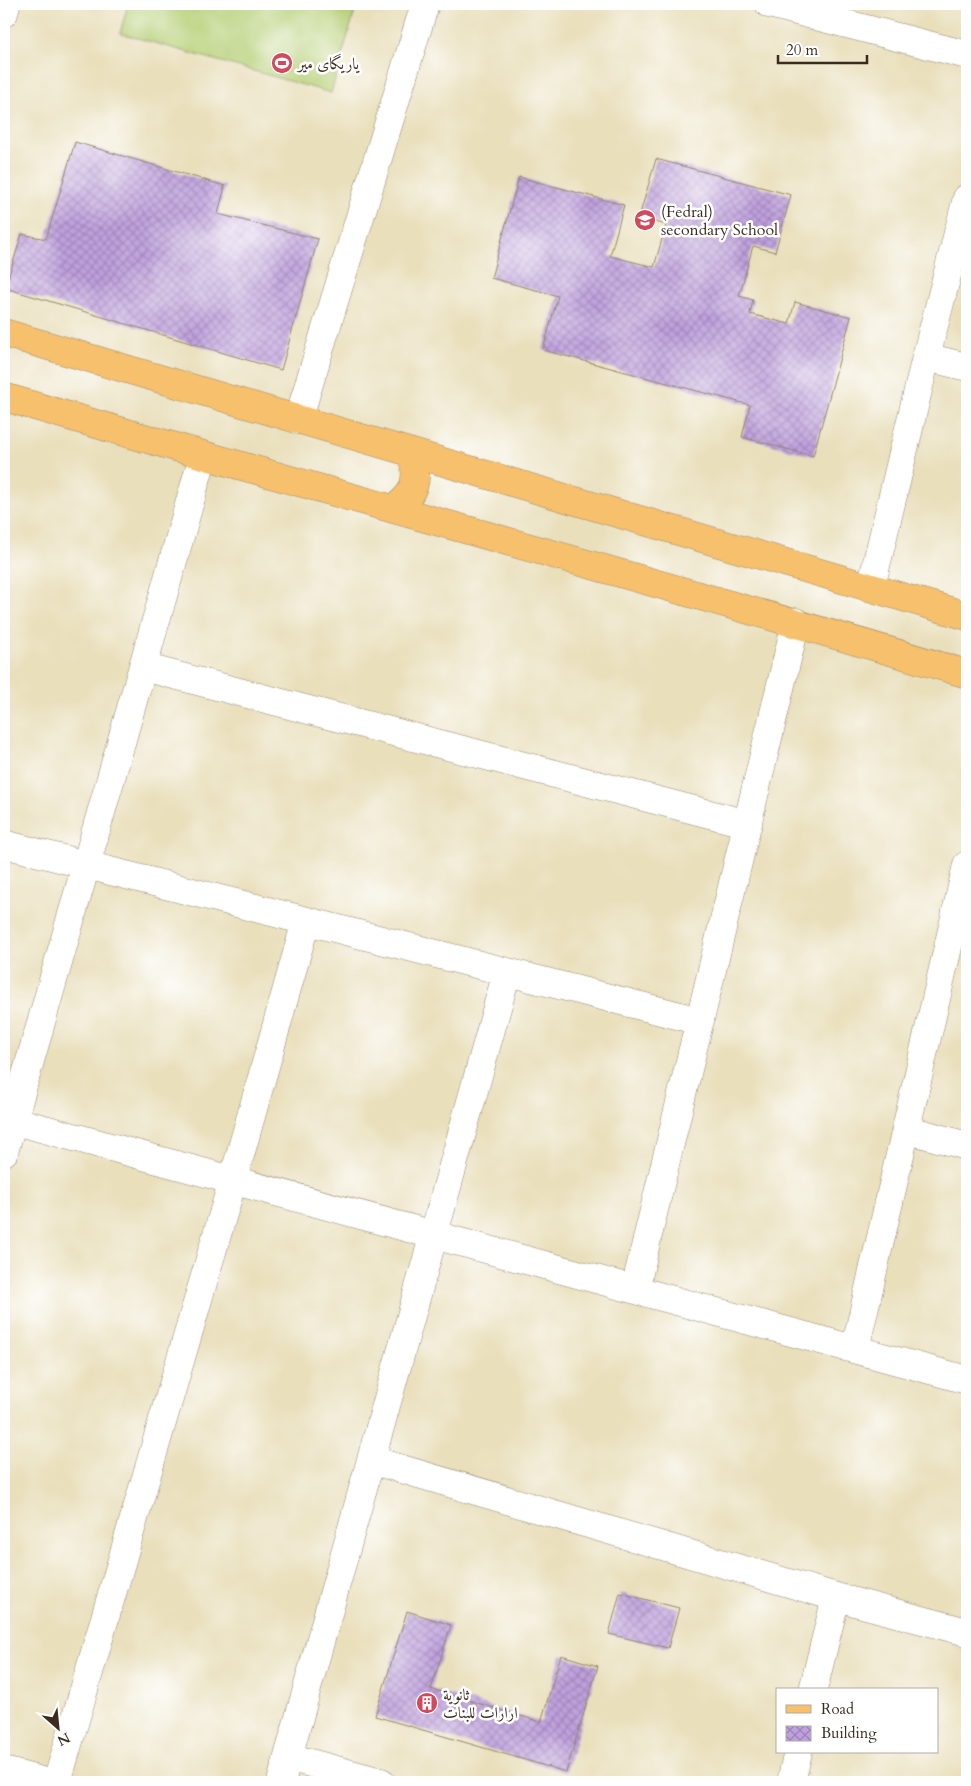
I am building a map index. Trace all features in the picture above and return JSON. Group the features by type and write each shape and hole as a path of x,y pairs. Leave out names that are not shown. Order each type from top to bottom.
{"main road":[{"path":"4,333 967,616"},
{"path":"4,397 203,456 796,622 967,674"},
{"path":"392,509 402,503 414,485 415,463 410,452"}],"street":[{"path":"4,13 6,4"},
{"path":"298,420 425,4"},
{"path":"769,4 967,55"},
{"path":"871,587 926,357 967,198"},
{"path":"926,357 967,368"},
{"path":"4,1152 8,1119 86,865 203,456"},
{"path":"635,1289 796,622"},
{"path":"143,666 748,824"},
{"path":"4,844 700,1021"},
{"path":"856,1349 906,1129 962,915 967,865"},
{"path":"56,1782 306,921"},
{"path":"381,1782 284,1770 507,972"},
{"path":"8,1119 967,1380"},
{"path":"906,1129 967,1146"},
{"path":"370,1460 836,1597 967,1632"},
{"path":"813,1688 836,1597"},
{"path":"791,1782 798,1754"},
{"path":"4,1771 45,1782"}],"green space":[{"name":"یاریگای میر","path":"128,4 357,4 331,93 120,33"}],"building":[{"path":"75,142 225,186 218,214 318,239 281,370 5,288 22,234 46,239"},
{"path":"656,159 791,195 775,252 753,246 739,296 753,300 750,314 789,324 795,302 851,317 813,456 742,437 750,405 543,350 558,296 491,278 519,177 624,205 610,256 654,267 666,225 639,217"},
{"path":"620,1593 679,1608 668,1648 609,1634"},
{"name":"ثانوية ارارات للبنات","path":"407,1611 451,1625 431,1689 541,1722 561,1655 598,1666 566,1772 375,1716"}],"place":[{"name":"یاریگای میر","path":"282,63"},
{"name":"(Fedral) secondary School","path":"645,220"},
{"name":"ثانوية ارارات للبنات","path":"427,1703"}]}
